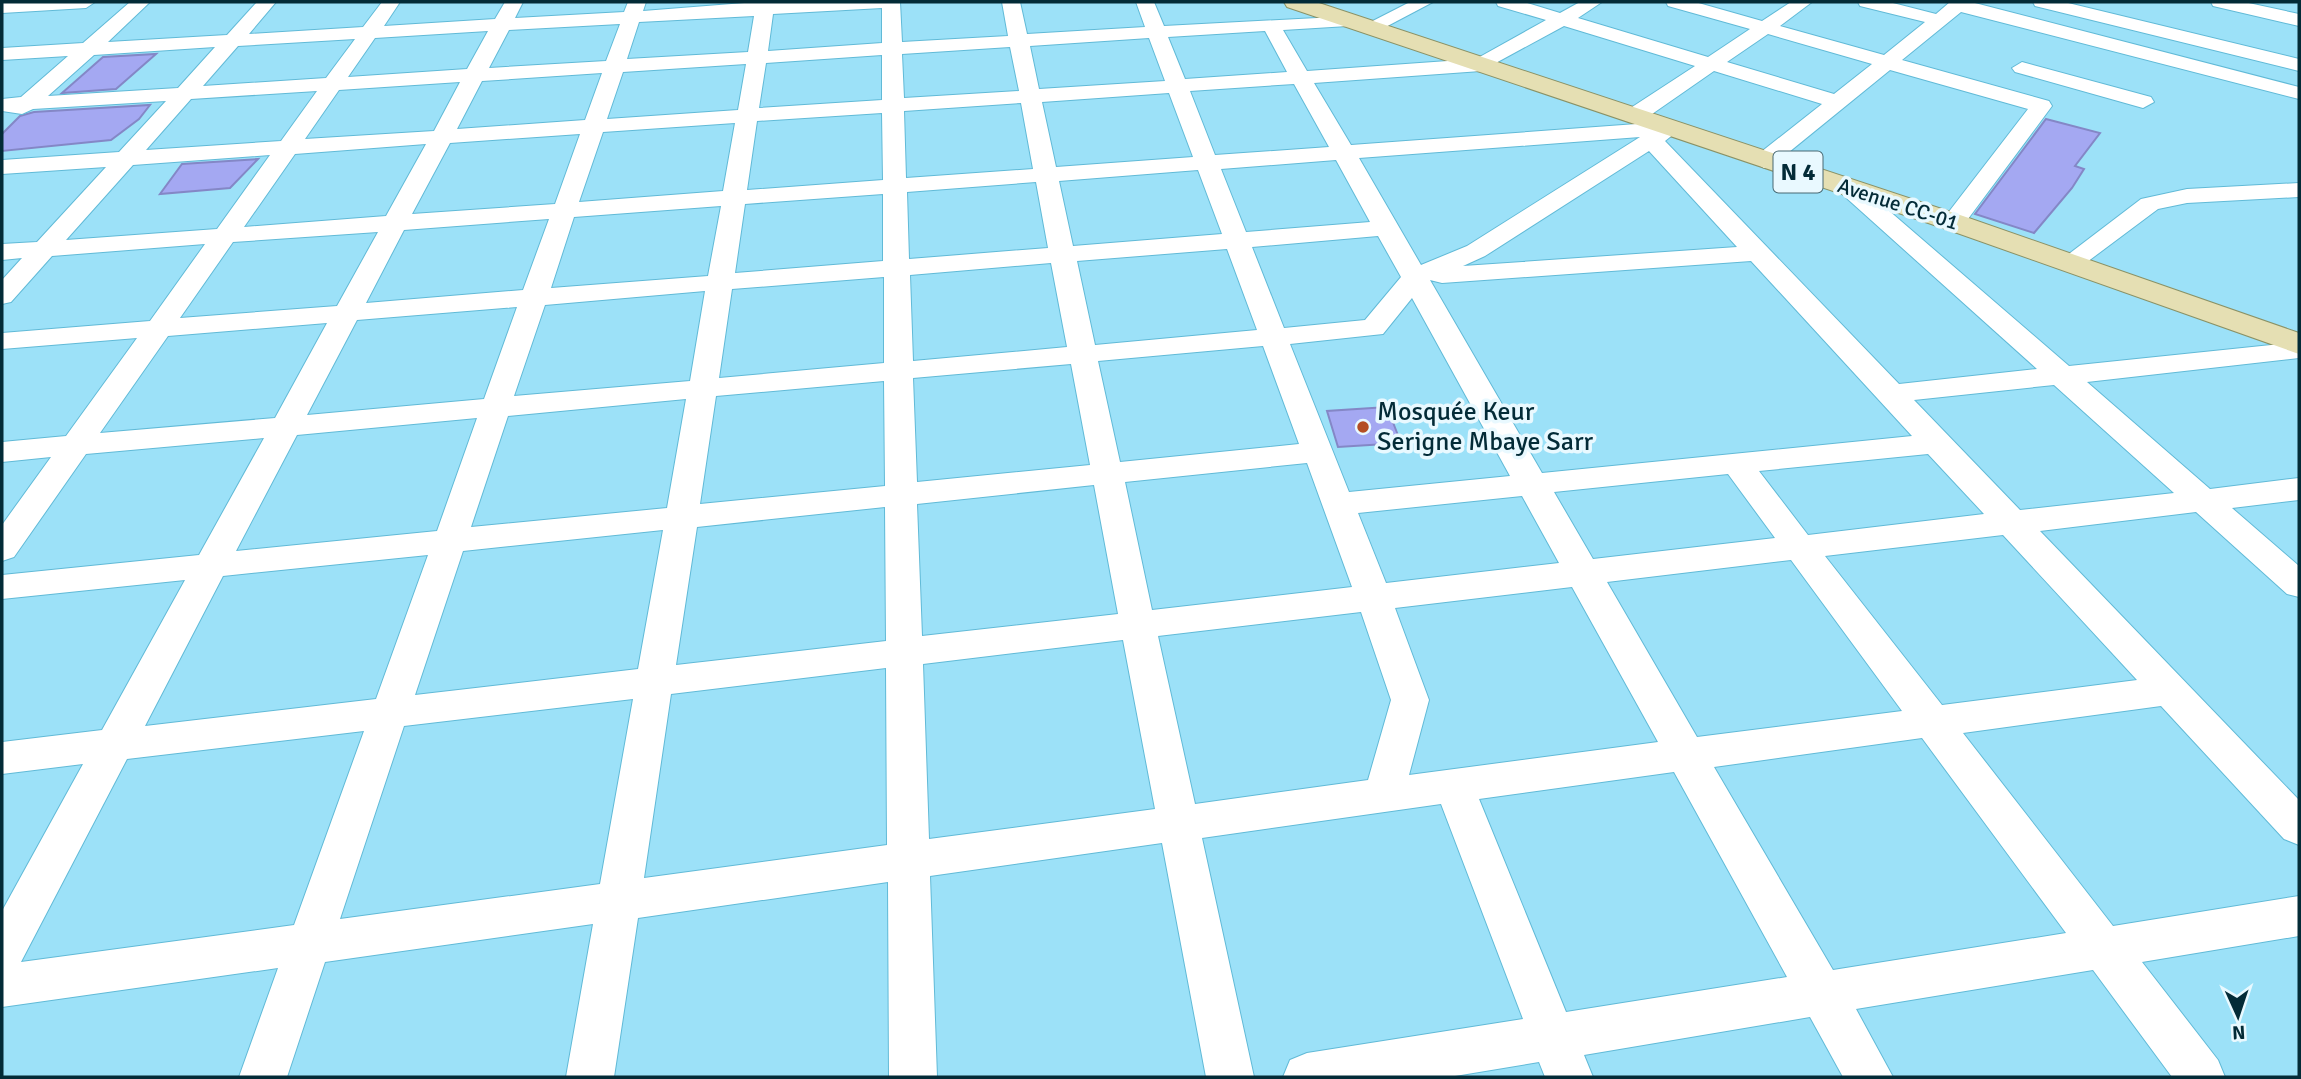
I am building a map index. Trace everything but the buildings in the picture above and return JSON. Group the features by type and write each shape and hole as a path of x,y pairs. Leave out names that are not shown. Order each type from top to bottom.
{"main road":[{"name":"Avenue CC-01","path":"1301,2 1651,128 1953,222 2299,344"}],"street":[{"path":"6,6 86,2"},
{"path":"2,126 141,2"},
{"path":"2,296 267,2"},
{"path":"2,549 391,2"},
{"path":"2,54 369,32 508,13 891,2 913,1077"},
{"path":"1011,2 1230,1077"},
{"path":"1145,2 1374,597 1410,700 1384,795"},
{"path":"2,105 1271,24 1359,24 1424,2"},
{"path":"1505,2 1836,102"},
{"path":"2,167 1481,65 1593,2"},
{"path":"1675,2 2041,106 1953,222"},
{"path":"2,452 1373,328 1415,277 1476,251 1651,128 1710,64 1803,2"},
{"path":"1867,2 1939,20"},
{"path":"2042,2 2299,65"},
{"path":"2123,22 2143,2"},
{"path":"2220,2 2299,23 2258,82"},
{"path":"1764,161 1960,4 2299,93"},
{"path":"590,1077 766,5"},
{"path":"263,1077 635,9"},
{"path":"2,954 508,13"},
{"path":"1271,24 1868,1077"},
{"path":"1996,93 2060,32"},
{"path":"2022,68 2143,102"},
{"path":"2,252 1651,128"},
{"path":"1651,128 1757,253 2299,827"},
{"path":"1850,189 2299,585"},
{"path":"2070,263 2150,204 2187,196 2299,190"},
{"path":"2,341 1387,228"},
{"path":"1415,277 1757,253"},
{"path":"1891,394 2299,349"},
{"path":"1338,504 1936,443"},
{"path":"2,587 1318,452"},
{"path":"1736,463 2202,1077"},
{"path":"2,758 2299,489"},
{"path":"2,986 1384,795 1455,788 2171,691"},
{"path":"1455,788 1561,1057"},
{"path":"1307,1077 1561,1057 1821,994 2299,916"}],"place":[{"name":"Mosquée Keur Serigne Mbaye Sarr","path":"1363,427"}]}
